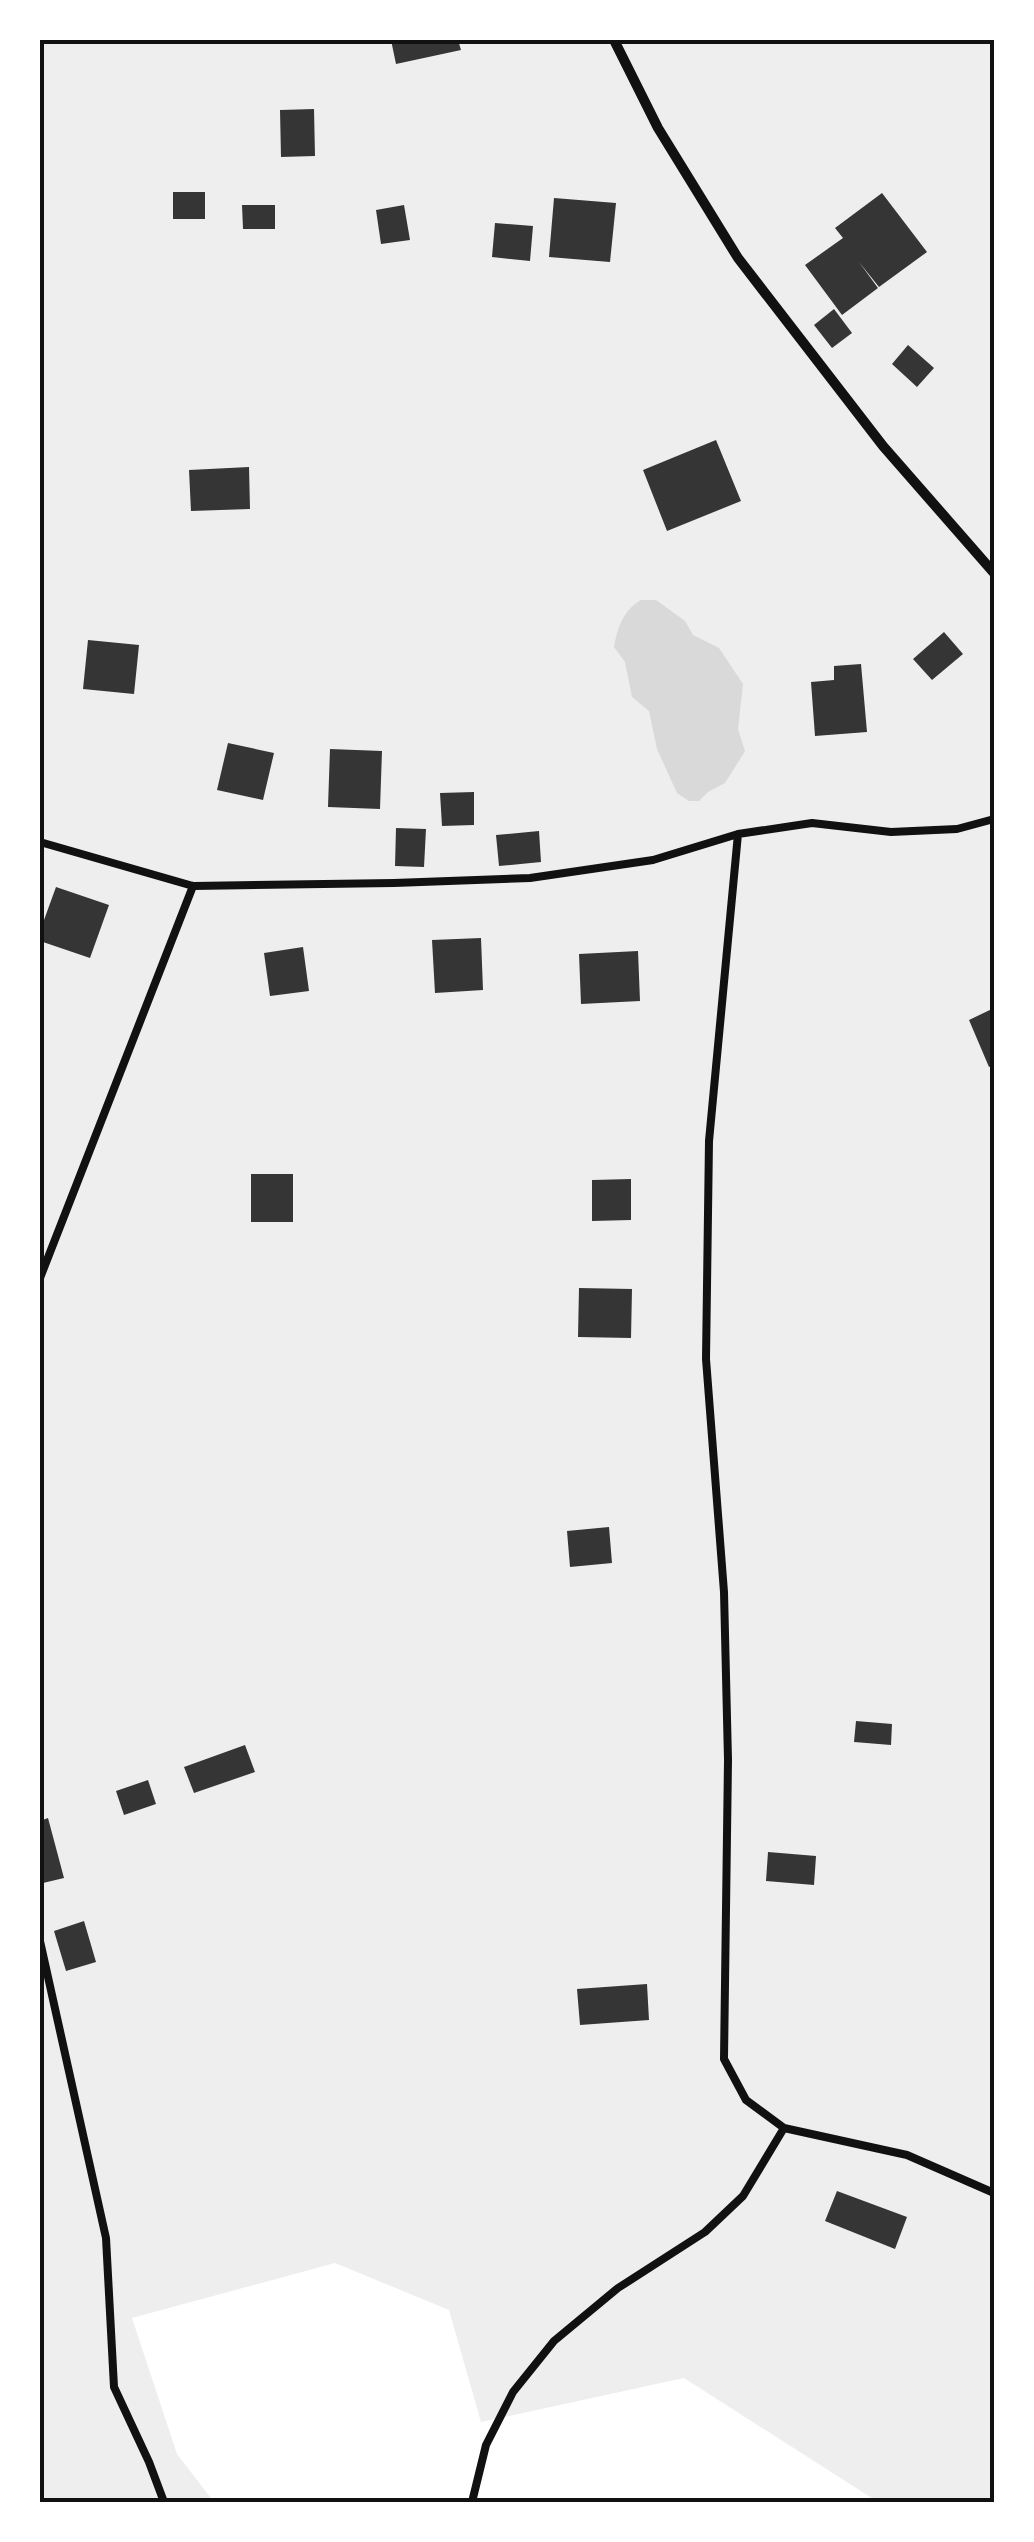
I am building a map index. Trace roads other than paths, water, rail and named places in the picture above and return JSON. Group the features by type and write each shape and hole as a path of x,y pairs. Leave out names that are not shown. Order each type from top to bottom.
{"street":[{"path":"614,40 658,128 738,258 883,446 994,573"}],"lane":[{"path":"40,842 193,886 530,878 653,860 738,834 812,823 891,832 957,830 994,818"},
{"path":"738,834 709,1141 706,1359 724,1592 728,1760 724,2060 746,2100 784,2128 907,2155 994,2193"},
{"path":"40,1278 193,886"},
{"path":"40,1941 106,2238 114,2386 164,2502"},
{"path":"472,2502 486,2444 512,2392 554,2341 618,2288 706,2232 743,2196 784,2128"}]}
